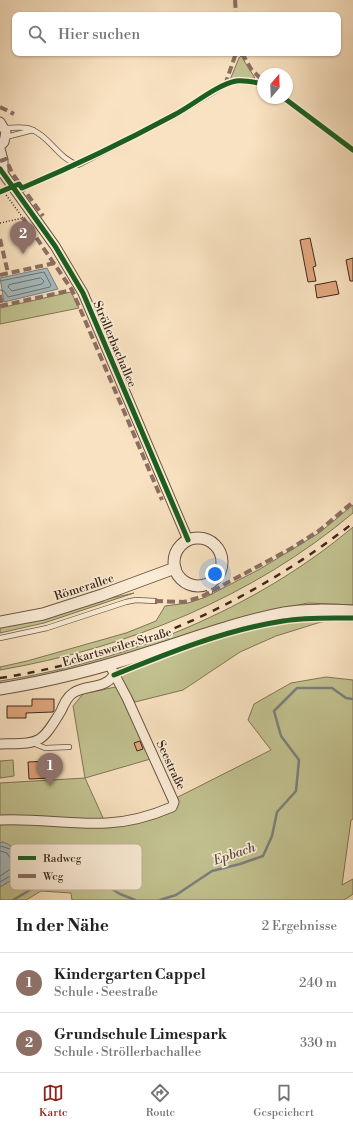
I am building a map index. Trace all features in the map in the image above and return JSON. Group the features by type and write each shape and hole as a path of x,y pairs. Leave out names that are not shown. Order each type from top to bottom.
{"street":[{"path":"0,148 6,137 3,125"},
{"name":"Ströllerbachallee","path":"0,148 3,160 1,171 54,246 83,293 188,540"},
{"path":"200,538 208,540 219,551 221,566 209,588 191,585 181,578 175,568 175,554 188,540 200,538"},
{"name":"Römerallee","path":"0,622 42,614 102,595 175,568"},
{"name":"Eckartsweiler Straße","path":"0,689 108,664 149,653 240,623 284,613 312,610 353,610"},
{"name":"Seestraße","path":"0,820 106,823 139,819 172,807 174,802 173,798 127,698 108,664"},
{"path":"0,744 33,743 45,735 69,697 74,692 104,685 111,680 114,675"}],"lane":[{"path":"3,125 33,130 42,136 65,159 78,165 170,118 225,85 236,81 257,83"},
{"path":"292,104 353,150"},
{"path":"6,137 33,130"},
{"path":"0,638 47,628 126,602 136,600 155,601"},
{"path":"33,743 45,748 69,747"}],"path":[{"path":"0,223 23,218 4,192"}],"green space":[{"path":"241,56 255,78 230,80 239,58"},
{"path":"71,292 79,308 0,324 0,308"},
{"path":"353,505 353,513 314,543 274,570 231,594 187,615 142,633 95,648 0,670 0,667 27,661 126,633 156,621 165,606 188,603 206,597 260,569 319,533"},
{"path":"353,527 353,605 308,603 255,614 125,657 74,670 0,684 0,681 47,672 141,646 187,628 232,607 274,583 315,556"},
{"path":"134,593 44,623 0,633 0,623"},
{"path":"353,614 353,617 307,616 243,628 281,617"},
{"path":"306,620 335,620 321,622 276,636 240,652 183,690 135,702 118,677 163,658 210,641 258,629"},
{"path":"230,632 118,671 119,667 126,662"},
{"path":"326,677 353,680 353,819 351,820 342,885 353,879 353,894 344,900 72,900 71,893 41,891 26,900 0,900 0,887 10,881 10,890 142,890 142,844 10,844 10,856 3,842 0,843 0,822 106,826 175,809 176,798 271,750 248,720 254,704 291,683"},
{"path":"120,686 154,758 85,778 73,706 83,694"},
{"path":"13,760 14,776 0,778 0,761"},
{"path":"85,778 104,820 0,819 0,783"}],"water":[{"path":"47,268 58,289 4,302 0,278"},
{"path":"3,842 10,846 10,881 0,887 0,843"}],"building":[{"path":"310,238 316,266 313,267 316,281 308,282 300,240"},
{"path":"353,258 353,281 350,281 346,260"},
{"path":"336,281 339,294 317,298 315,285"},
{"path":"32,699 54,699 53,712 26,713 26,718 7,718 7,706 32,706"},
{"path":"140,741 143,749 137,751 134,743"},
{"path":"49,761 50,778 29,779 28,762"}],"waterway":[{"name":"Epbach","path":"160,900 176,895 212,871 263,856 272,836 277,812 296,791 299,760 281,736 274,711 297,688 332,688 346,698 353,699"},
{"name":"Epbach","path":"13,900 30,890"},
{"name":"Epbach","path":"114,890 135,900"}],"railway":[{"path":"0,678 48,669 95,657 187,623 230,602 273,578 314,552 353,523"}],"marked path":[{"path":"235,0 236,12"},
{"path":"225,85 235,56"},
{"path":"244,56 251,69 257,75"},
{"path":"0,107 14,114"},
{"path":"0,161 6,159 12,173 43,216"},
{"path":"23,218 72,290 162,500"},
{"path":"0,239 8,273"},
{"path":"0,275 55,263"},
{"path":"0,306 72,290"},
{"path":"0,295 2,305"},
{"path":"155,601 184,602 201,597 292,548 320,530 353,502"}],"cycle path":[{"path":"0,192 19,184 22,188 99,153 174,115 212,91 228,83 236,81 257,83"},
{"path":"292,104 353,150"},
{"path":"0,169 55,246 83,293 188,540"},
{"path":"114,675 197,643 240,630 300,619 353,618"}],"place":[{"name":"Grundschule Limespark","path":"23,254"},
{"name":"Kindergarten Cappel","path":"50,786"}]}
